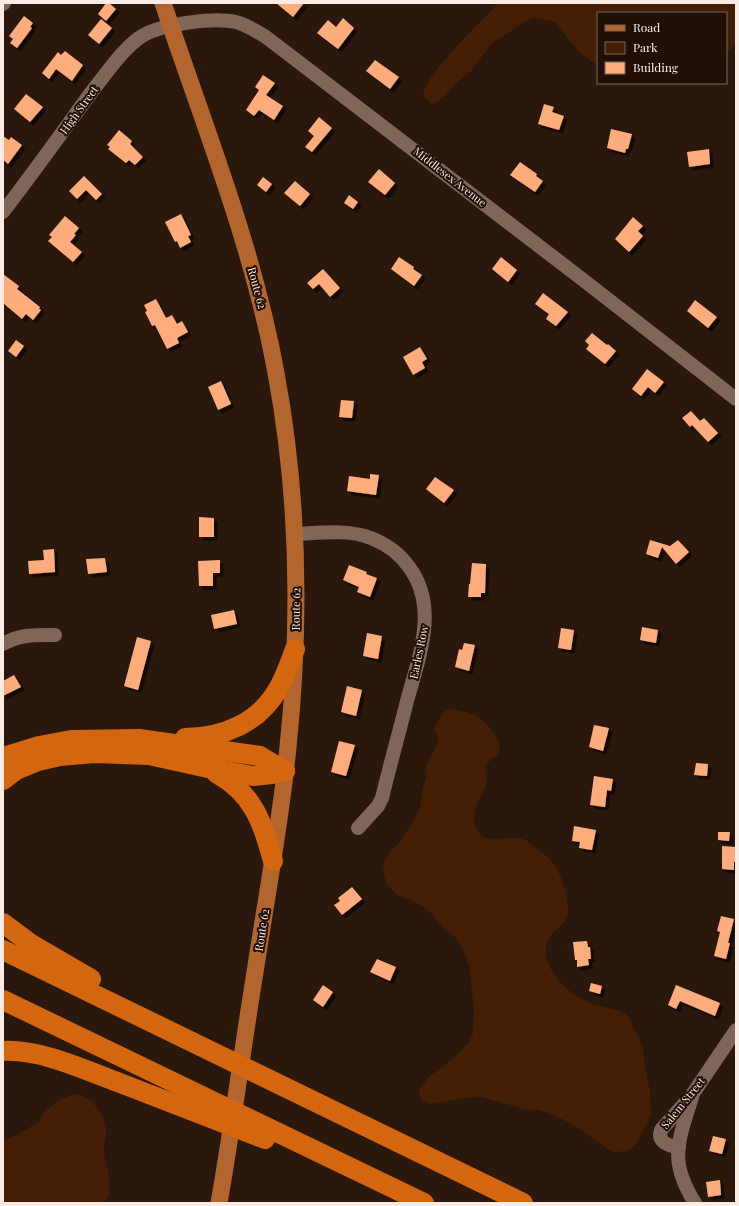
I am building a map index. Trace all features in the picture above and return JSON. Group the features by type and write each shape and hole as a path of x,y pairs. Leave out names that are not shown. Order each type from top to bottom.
{"highway":[{"path":"3,757 39,746 71,740 206,737 223,733 244,724 258,714 272,699 282,682 295,649"},
{"path":"139,739 260,756 285,771"},
{"path":"3,780 16,770 38,761 60,756 94,752 149,755 253,776 261,776 285,771"},
{"path":"208,768 234,784 250,803 265,832 273,861"},
{"path":"3,922 22,938 48,955 278,1083"},
{"path":"3,950 523,1203"},
{"path":"3,1000 424,1203"},
{"path":"3,1051 16,1051 34,1054 90,1072 406,1194"}],"main road":[{"path":"164,3 171,26"},
{"name":"Route 62","path":"171,26 244,240 263,308 277,376 285,427 296,534 297,580 295,649 292,702 285,771 273,861 246,1029 227,1162 219,1203"}],"street":[{"name":"Middlesex Avenue","path":"171,26 192,22 221,20 236,22 254,29 582,279 734,399"},
{"name":"High Street","path":"3,212 110,68 130,46 142,36 171,26"},
{"name":"Earles Row","path":"296,534 350,533 366,536 381,542 398,554 409,566 418,580 424,601 426,612 424,634 382,798 378,806 358,828"},
{"path":"3,644 21,636 55,635"},
{"name":"Salem Street","path":"679,1147 664,1143 660,1138 660,1132 666,1123 692,1095 736,1030"},
{"path":"692,1095 679,1147 679,1166 681,1175 695,1203"}],"green space":[{"path":"498,3 736,3 736,44 727,52 727,12 597,12 597,64 579,51 555,22 534,18 528,20 492,43 472,70 453,86 446,95 430,104 423,95 427,84 444,60"},
{"path":"449,708 469,713 480,718 493,732 499,744 500,749 498,754 489,761 486,767 485,773 487,782 477,803 474,818 476,828 480,834 490,839 516,838 526,840 549,858 561,879 566,892 568,912 566,920 551,935 547,944 546,954 548,963 553,972 567,989 583,1000 592,1004 623,1012 627,1015 643,1047 650,1092 651,1113 648,1123 635,1145 628,1151 614,1152 609,1150 574,1125 539,1110 524,1109 481,1097 431,1104 423,1101 420,1097 420,1088 423,1084 430,1076 455,1057 468,1043 473,1034 474,1008 469,966 464,952 455,937 443,928 433,915 425,908 413,901 399,896 392,890 386,883 383,868 385,858 402,839 420,807 426,778 427,764 438,742 435,729 436,724 445,710"},
{"path":"74,1094 80,1095 92,1102 101,1114 104,1121 106,1134 104,1154 109,1177 109,1196 101,1203 3,1203 3,1140 13,1137 39,1122 45,1112 57,1101"}],"building":[{"path":"106,3 109,3 116,9 106,21 98,14"},
{"path":"276,3 304,3 293,17"},
{"path":"24,16 33,23 30,27 32,28 17,48 10,43 13,39 9,36"},
{"path":"343,18 354,28 338,49 317,33 328,20 336,27"},
{"path":"101,19 112,28 99,44 88,35"},
{"path":"65,51 83,65 72,81 56,69 49,79 42,73 58,52 61,55"},
{"path":"375,60 399,77 390,89 366,71"},
{"path":"263,75 275,83 266,95 283,106 274,120 259,110 254,116 246,110 259,90 255,87"},
{"path":"26,94 43,107 30,122 14,109"},
{"path":"544,104 554,107 552,112 564,116 559,130 538,124"},
{"path":"319,117 332,128 312,152 305,147 314,136 308,131"},
{"path":"611,129 632,134 628,149 626,149 625,153 607,148"},
{"path":"119,130 132,141 130,144 143,157 135,165 129,160 126,163 108,149 110,147 107,145"},
{"path":"3,136 9,140 11,137 22,145 8,164 3,160"},
{"path":"709,149 710,164 689,167 687,152"},
{"path":"520,162 537,174 536,176 543,181 535,192 510,175"},
{"path":"379,169 395,183 385,195 368,182"},
{"path":"84,176 102,194 96,200 86,190 77,199 69,191"},
{"path":"263,177 272,184 266,192 257,185"},
{"path":"295,181 310,194 300,206 284,193"},
{"path":"349,195 358,202 353,209 344,203"},
{"path":"181,214 191,235 188,236 191,242 180,248 177,241 175,242 165,222"},
{"path":"65,216 79,228 74,234 76,235 70,242 82,252 73,262 48,241 52,237 49,235"},
{"path":"633,217 643,226 638,231 643,236 629,252 615,239"},
{"path":"399,257 414,267 413,269 422,275 414,286 391,269"},
{"path":"501,257 517,270 508,282 492,269"},
{"path":"323,269 340,288 330,297 319,284 313,289 307,283"},
{"path":"3,274 19,286 17,289 40,307 39,309 41,310 33,320 26,314 22,319 3,303"},
{"path":"543,293 568,312 556,326 546,319 549,314 535,304"},
{"path":"156,299 166,318 172,315 177,324 182,321 188,332 177,338 179,343 167,349 155,325 152,326 145,312 147,311 144,305"},
{"path":"695,300 717,317 708,328 687,311"},
{"path":"592,333 616,351 605,364 586,349 589,345 585,341"},
{"path":"16,340 24,346 16,357 8,351"},
{"path":"420,347 427,359 422,362 425,368 413,375 403,357"},
{"path":"647,369 664,382 655,393 648,387 641,396 632,389"},
{"path":"221,381 231,404 218,410 208,387"},
{"path":"341,400 354,401 352,418 339,417"},
{"path":"691,411 700,421 704,418 718,433 708,442 692,425 690,427 682,418"},
{"path":"370,474 379,475 376,495 347,491 349,476 370,479"},
{"path":"435,477 454,490 444,503 426,489"},
{"path":"199,517 214,518 214,537 199,537"},
{"path":"650,540 670,546 678,540 689,552 676,564 662,547 658,558 646,554"},
{"path":"54,549 55,572 29,574 28,561 44,560 43,550"},
{"path":"105,558 107,572 88,574 86,559"},
{"path":"220,560 220,573 213,573 213,586 199,586 198,561"},
{"path":"472,563 486,564 485,593 481,593 481,597 468,597"},
{"path":"349,565 367,572 366,574 377,578 370,597 357,592 359,587 343,580"},
{"path":"234,610 237,624 214,629 211,615"},
{"path":"642,627 658,630 656,643 640,640"},
{"path":"561,628 574,630 571,650 558,648"},
{"path":"367,633 382,636 378,659 363,656"},
{"path":"137,637 151,641 138,690 124,686"},
{"path":"464,643 475,645 469,671 455,667 459,649 462,650"},
{"path":"14,675 21,687 3,696 3,681"},
{"path":"347,686 362,690 356,716 341,712"},
{"path":"594,725 609,728 603,751 589,747"},
{"path":"339,741 355,745 346,776 331,772"},
{"path":"696,763 708,764 707,776 694,775"},
{"path":"594,776 613,779 611,791 607,790 605,807 590,805"},
{"path":"574,826 596,830 592,850 579,848 580,842 572,841"},
{"path":"718,832 730,832 729,841 718,840"},
{"path":"722,846 736,847 736,862 734,862 734,870 722,869"},
{"path":"352,887 362,899 342,915 334,905 340,901 338,898"},
{"path":"721,916 734,919 726,959 714,956 720,932 717,931"},
{"path":"587,941 588,947 590,947 591,959 588,959 589,965 577,967 573,942"},
{"path":"377,959 396,967 390,981 370,972"},
{"path":"591,983 602,986 600,994 589,991"},
{"path":"323,985 333,992 323,1007 313,1000"},
{"path":"676,985 720,1003 715,1016 680,1001 676,1009 668,1005"},
{"path":"713,1136 726,1139 722,1154 709,1151"},
{"path":"720,1180 721,1195 708,1197 706,1182"}]}
